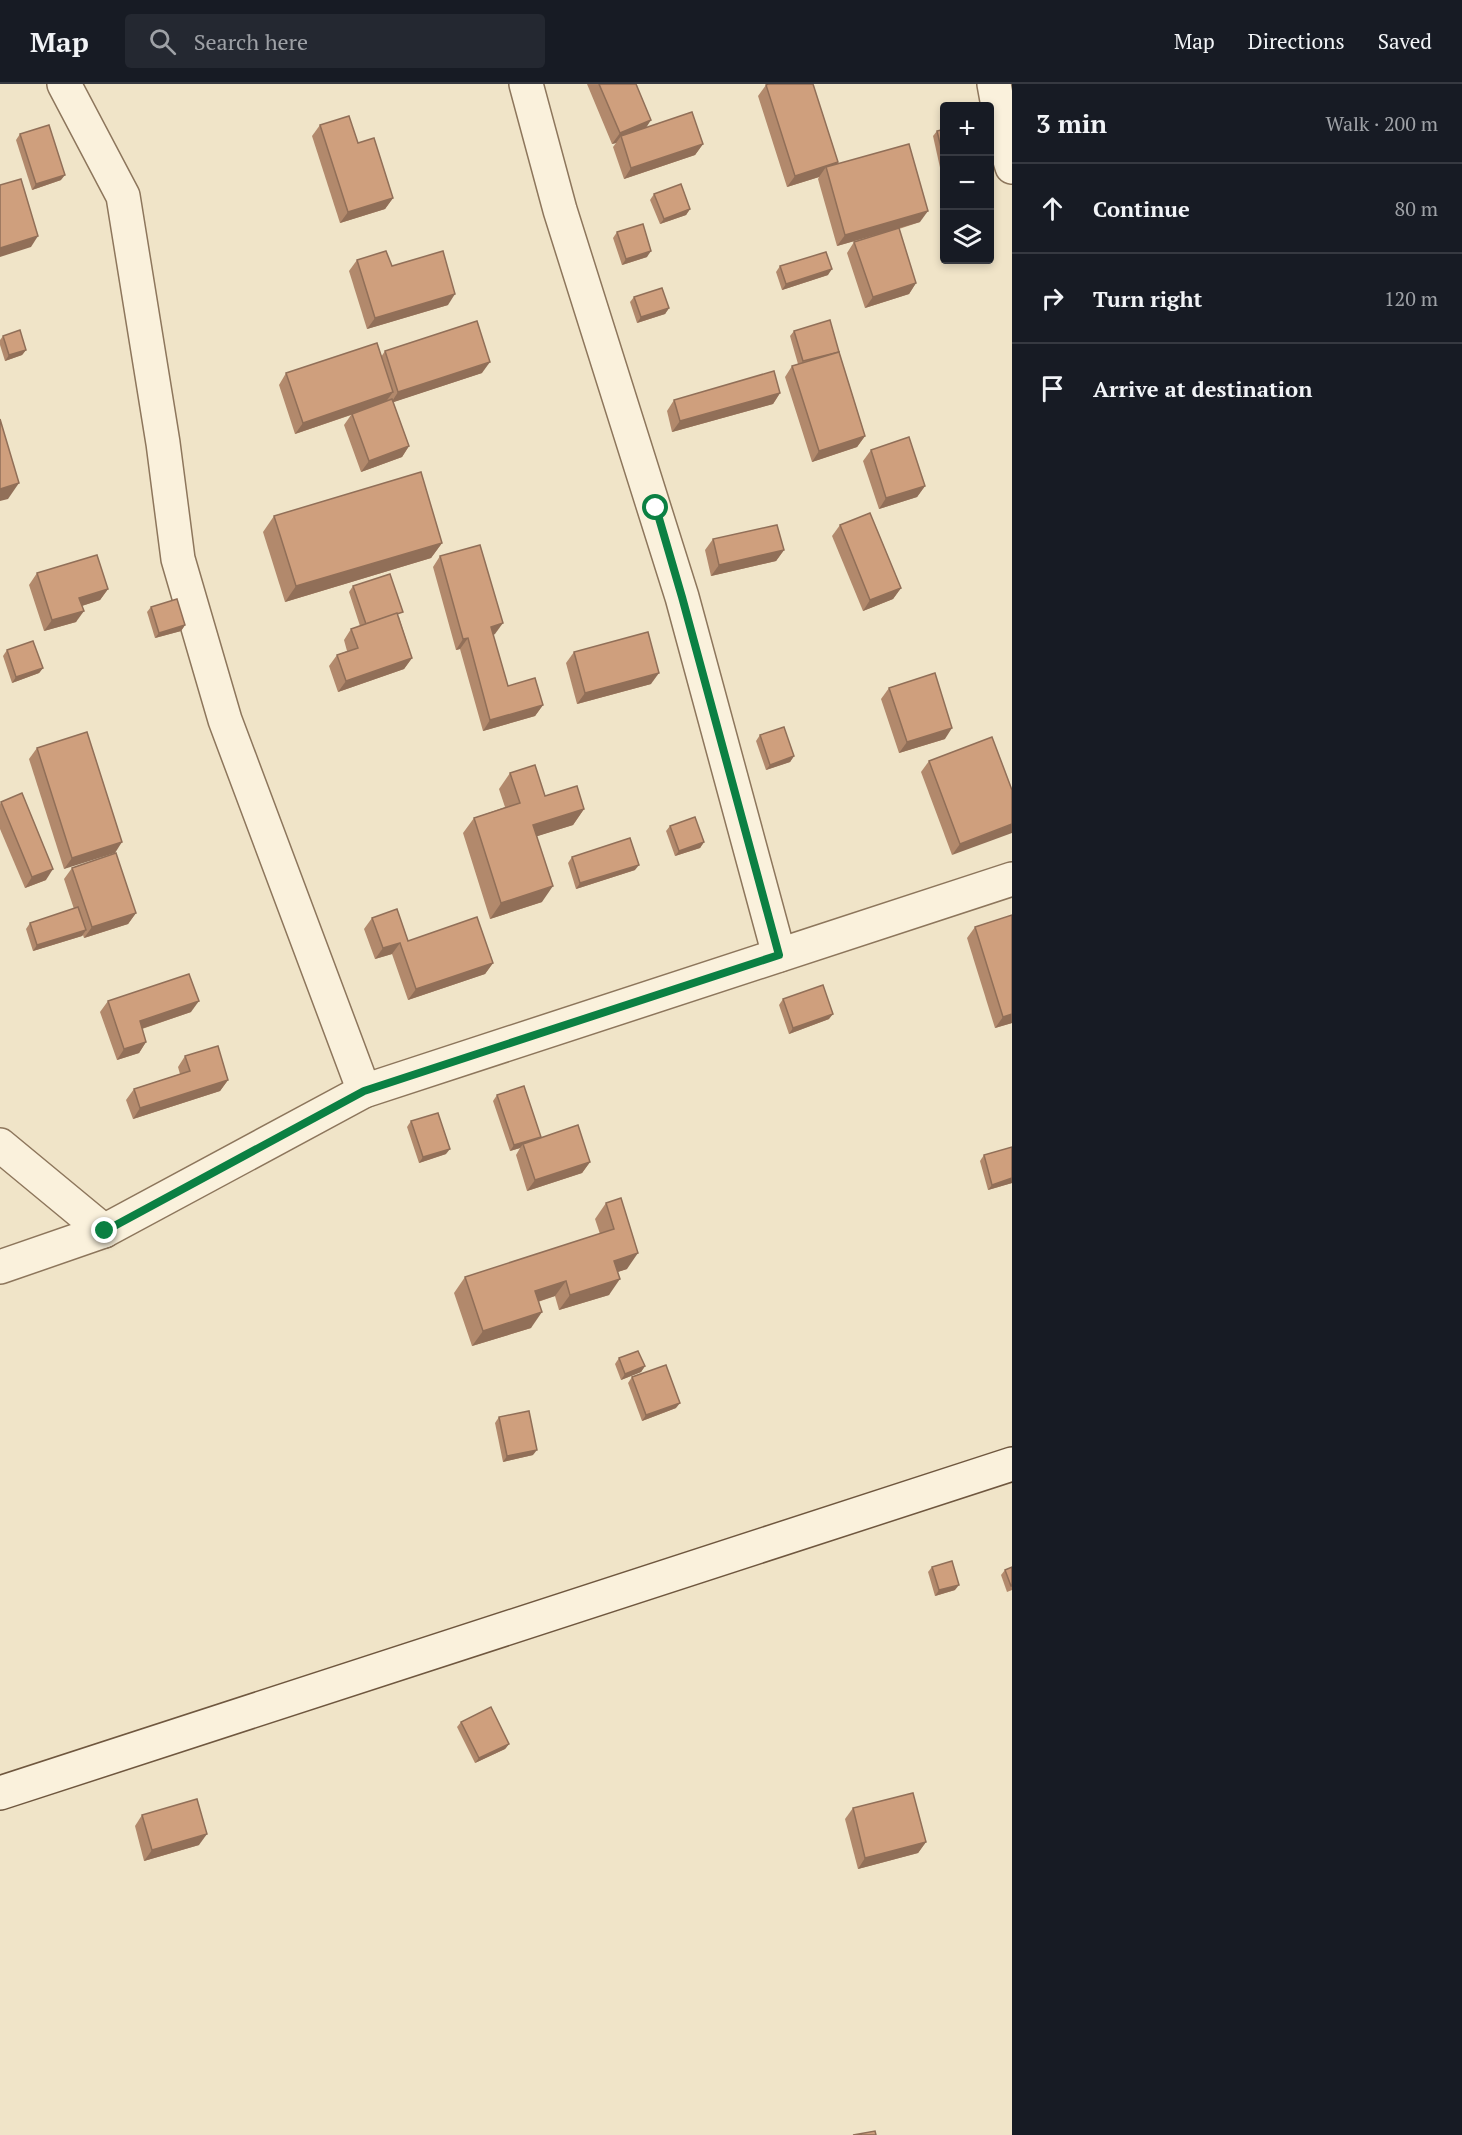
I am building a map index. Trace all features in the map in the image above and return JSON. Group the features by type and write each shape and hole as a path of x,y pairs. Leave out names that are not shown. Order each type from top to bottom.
{"street":[{"path":"64,84 123,196 163,443 177,559 225,720 364,1091"},
{"path":"526,84 560,210 682,597 779,955"},
{"path":"994,84 1005,144 1012,167"},
{"path":"0,1267 105,1231 364,1091 1012,879"},
{"path":"0,1145 105,1231"},
{"path":"0,1793 1012,1464"}],"building":[{"path":"599,84 636,84 651,120 620,133"},
{"path":"813,84 838,162 795,176 766,85"},
{"path":"692,112 703,144 631,168 621,136"},
{"path":"349,116 358,143 374,138 393,198 348,212 320,125"},
{"path":"49,125 65,175 36,184 20,134"},
{"path":"909,144 928,211 845,235 826,167"},
{"path":"21,179 38,236 0,248 0,185"},
{"path":"681,184 690,209 664,219 654,194"},
{"path":"643,224 651,251 626,259 617,232"},
{"path":"899,228 916,283 873,297 854,242"},
{"path":"386,251 392,266 443,251 455,294 375,318 357,260"},
{"path":"826,252 832,269 786,284 780,266"},
{"path":"662,288 669,308 641,317 634,297"},
{"path":"830,320 839,352 803,361 794,331"},
{"path":"477,321 490,362 398,392 385,351"},
{"path":"20,330 26,350 9,355 3,336"},
{"path":"377,343 393,392 303,423 286,373"},
{"path":"839,352 865,436 819,451 792,366"},
{"path":"774,371 780,393 680,421 674,400"},
{"path":"392,399 409,446 369,461 352,414"},
{"path":"0,419 19,483 0,489"},
{"path":"909,437 925,486 886,498 871,450"},
{"path":"421,472 442,543 296,586 274,516"},
{"path":"870,513 901,588 870,600 840,525"},
{"path":"777,525 784,550 719,565 713,539"},
{"path":"480,545 503,623 491,627 508,686 535,678 543,705 490,720 468,638 463,639 440,556"},
{"path":"97,555 108,589 79,598 84,611 52,620 37,573"},
{"path":"390,574 403,612 366,624 353,586"},
{"path":"177,599 185,625 159,633 151,607"},
{"path":"397,613 412,658 346,681 337,655 358,648 351,629"},
{"path":"648,632 659,673 585,693 574,652"},
{"path":"33,641 43,668 16,677 7,650"},
{"path":"935,673 952,728 907,742 889,688"},
{"path":"784,727 794,756 770,765 760,735"},
{"path":"87,732 122,842 72,858 37,748"},
{"path":"992,737 1012,790 1012,824 960,844 929,761"},
{"path":"535,765 545,796 577,786 584,809 533,825 553,886 501,903 474,818 520,803 510,773"},
{"path":"22,793 53,869 32,877 1,802"},
{"path":"695,817 704,842 679,851 670,826"},
{"path":"630,838 639,865 580,883 572,857"},
{"path":"116,853 136,913 92,927 72,868"},
{"path":"78,907 86,930 37,945 30,923"},
{"path":"397,909 408,941 477,917 493,963 416,989 400,943 383,948 372,918"},
{"path":"1012,915 1012,1014 1003,1017 975,927"},
{"path":"189,974 199,1001 140,1021 146,1042 124,1049 108,1001"},
{"path":"823,985 833,1014 793,1028 783,999"},
{"path":"218,1046 228,1080 140,1108 134,1089 190,1071 185,1056"},
{"path":"524,1086 541,1137 514,1145 497,1095"},
{"path":"438,1113 450,1149 423,1157 411,1121"},
{"path":"578,1125 590,1162 535,1180 523,1144"},
{"path":"1012,1147 1012,1178 992,1185 984,1155"},
{"path":"621,1198 638,1253 614,1261 620,1279 570,1295 566,1281 535,1291 542,1312 483,1331 465,1277 614,1229 606,1203"},
{"path":"638,1351 645,1366 625,1374 619,1358"},
{"path":"666,1365 680,1403 646,1415 632,1377"},
{"path":"529,1411 537,1450 507,1456 499,1417"},
{"path":"952,1561 959,1585 939,1590 932,1567"},
{"path":"1012,1567 1012,1586 1011,1586 1005,1570"},
{"path":"491,1707 509,1744 479,1758 461,1722"},
{"path":"913,1793 926,1842 865,1858 853,1808"},
{"path":"197,1799 207,1834 152,1850 142,1815"},
{"path":"875,2131 876,2135 853,2135"}],"route":[{"path":"105,1231 364,1091 779,955 656,508"}]}
